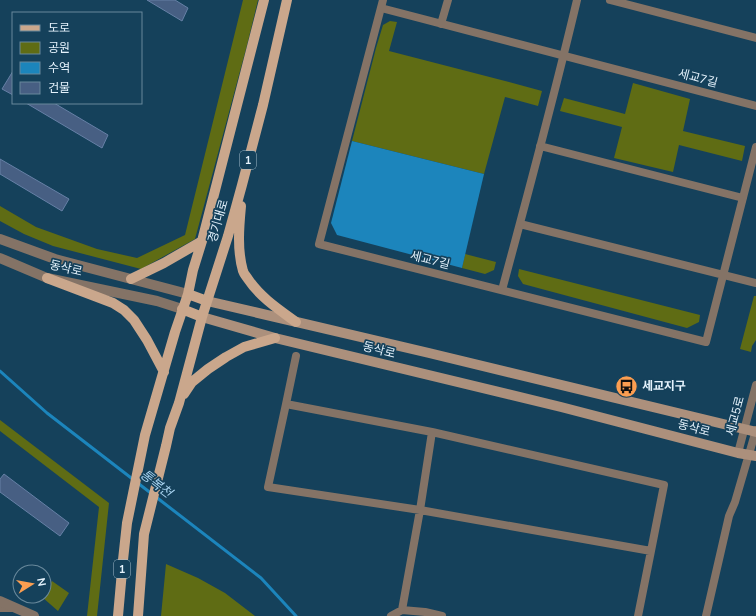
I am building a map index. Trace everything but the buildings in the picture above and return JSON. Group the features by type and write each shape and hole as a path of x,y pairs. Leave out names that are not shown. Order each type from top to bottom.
{"main road":[{"name":"경기대로","path":"118,616 127,523 145,435 182,309 188,294 264,0"},
{"name":"경기대로","path":"138,616 144,534 170,428 179,403 202,317 228,236 242,185 263,105 287,0"},
{"path":"242,185 239,235 240,256 244,272 252,285 270,304 296,322"},
{"path":"131,279 164,264 202,241"},
{"path":"47,278 113,303 124,310 134,320 147,340 164,372"},
{"path":"188,294 207,302"},
{"name":"동삭로","path":"207,302 437,354 756,432"},
{"name":"동삭로","path":"182,309 202,317 275,338 561,407 748,455"},
{"path":"179,403 192,382 208,368 244,347 275,338"}],"street":[{"path":"441,24 448,0"},
{"path":"502,290 564,56 577,0"},
{"path":"610,0 756,38"},
{"name":"세교7길","path":"756,106 441,24 382,4 319,244 706,342 756,147"},
{"path":"540,146 743,198"},
{"path":"520,224 756,283"},
{"name":"동삭로","path":"0,238 55,259 188,294"},
{"name":"동삭로","path":"0,258 47,278 158,301 182,309"},
{"path":"296,356 268,487 420,510 651,551"},
{"name":"세교5로","path":"748,455 744,428 756,385"},
{"path":"286,404 432,432 664,485 638,616"},
{"path":"402,610 432,432"},
{"name":"세교5로","path":"748,455 756,432"},
{"path":"706,616 729,516 735,502 748,455"},
{"path":"0,601 34,616"},
{"path":"0,608 16,608"},
{"path":"391,616 402,610 425,612 442,616"}],"green space":[{"path":"243,0 258,0 195,239 141,269 53,246 24,234 0,221 0,206 36,227 97,249 137,258 185,235"},
{"path":"390,21 397,22 389,51 542,91 538,106 505,97 484,174 352,141 383,25"},
{"path":"633,83 690,99 683,131 745,146 742,161 679,145 673,172 614,158 622,127 560,111 564,98 625,114"},
{"path":"465,254 496,262 494,270 485,274 462,268"},
{"path":"519,269 700,315 699,322 687,328 523,284 518,276"},
{"path":"754,296 756,296 756,340 752,346 751,352 740,349"},
{"path":"0,420 109,503 97,616 87,616 99,507 0,431"},
{"path":"166,564 198,578 225,593 255,616 161,616"},
{"path":"52,581 69,593 58,611 50,604 52,604"}],"water":[{"path":"352,141 484,174 462,268 337,235 331,223"}],"waterway":[{"name":"통복천","path":"0,371 47,413 152,494"},
{"name":"통복천","path":"156,497 261,578 296,616"}],"place":[{"name":"세교지구","path":"627,386"}]}
